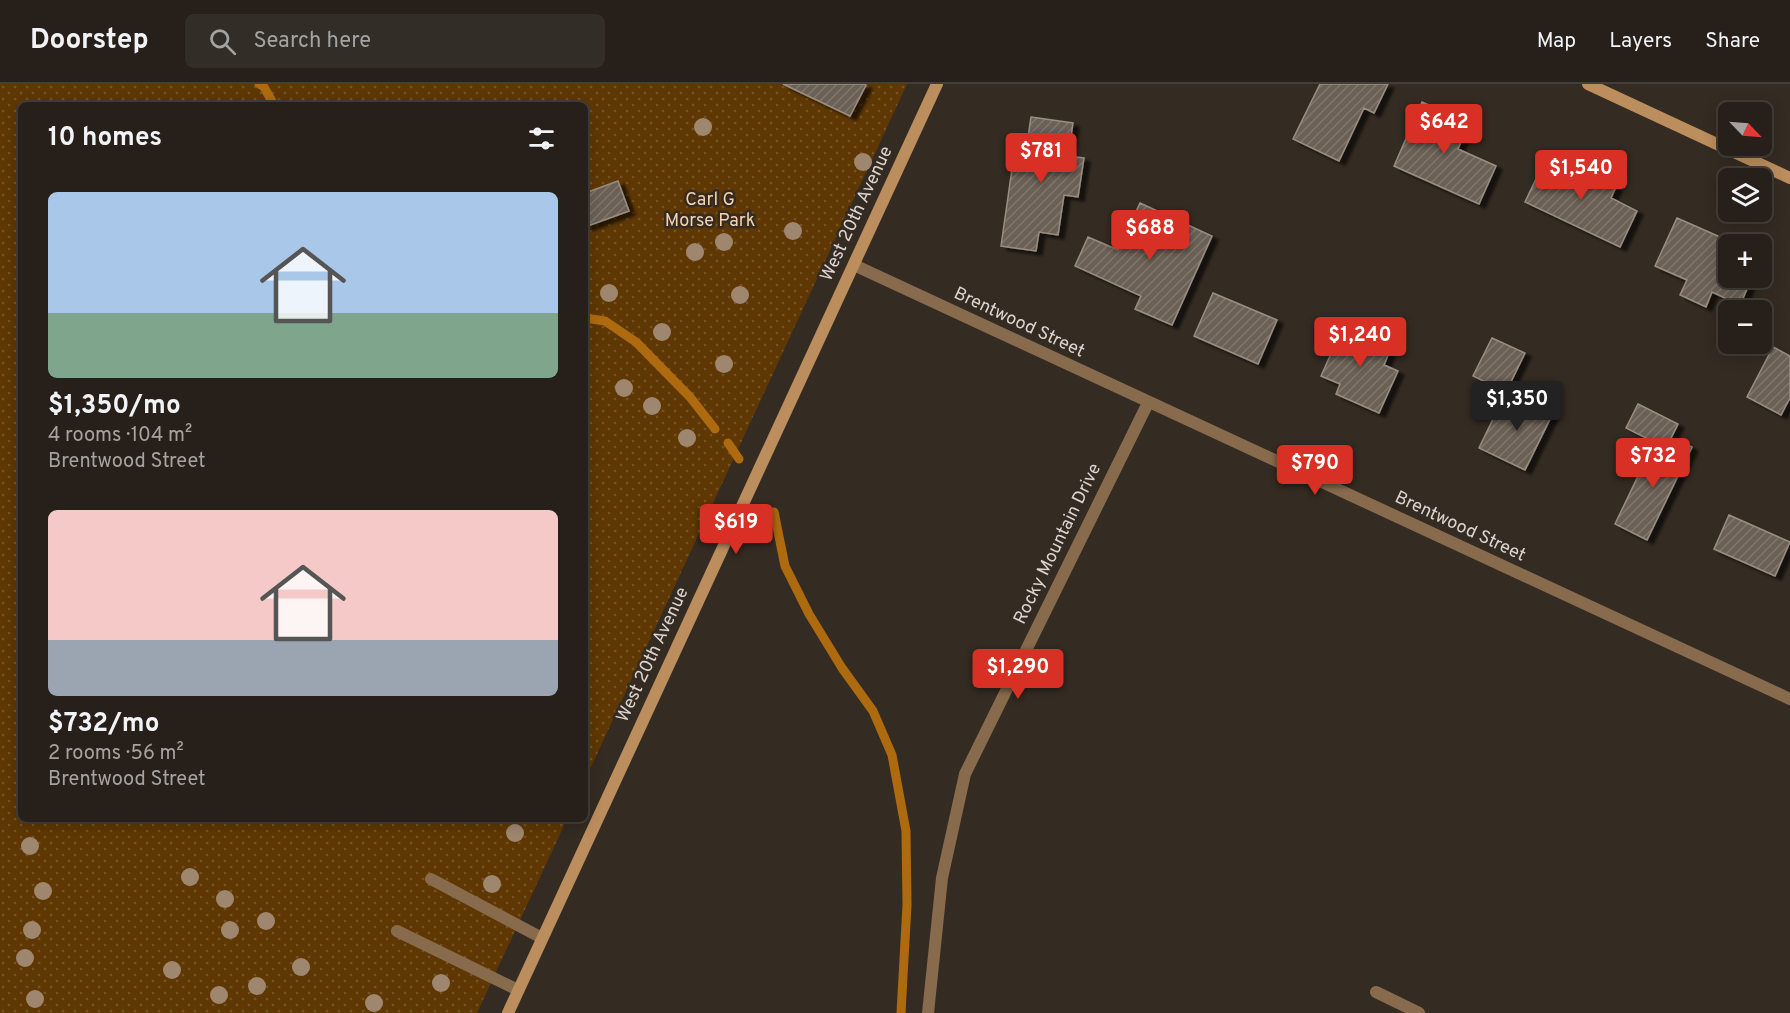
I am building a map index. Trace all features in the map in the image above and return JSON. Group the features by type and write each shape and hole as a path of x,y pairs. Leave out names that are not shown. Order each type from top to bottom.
{"street":[{"name":"West 20th Avenue","path":"508,1013 937,84"},
{"path":"1588,84 1790,178"},
{"name":"Brentwood Street","path":"854,265 1790,699"},
{"name":"Rocky Mountain Drive","path":"928,1013 942,878 964,774 1148,403"},
{"path":"430,879 542,938"},
{"path":"397,931 519,990"},
{"path":"1376,992 1419,1013"}],"green space":[{"name":"Carl G Morse Park","path":"0,84 907,84 588,774 588,102 18,102 18,822 566,822 477,1013 0,1013"}],"building":[{"path":"783,84 864,84 866,85 850,116"},
{"path":"1320,84 1388,84 1374,113 1364,108 1339,161 1293,139"},
{"path":"1422,102 1469,123 1458,149 1496,166 1479,204 1394,166"},
{"path":"1031,117 1073,123 1068,156 1084,158 1078,197 1064,195 1058,235 1039,232 1036,251 1001,246 1014,155 1025,157"},
{"path":"1548,154 1616,187 1611,198 1637,211 1620,247 1525,202"},
{"path":"618,181 629,211 588,226 588,192"},
{"path":"1140,203 1212,236 1172,325 1135,309 1141,296 1075,266 1088,237 1118,250"},
{"path":"1677,218 1718,236 1718,288 1748,288 1742,300 1729,300 1712,292 1706,307 1680,295 1687,280 1655,266"},
{"path":"1213,293 1277,320 1258,364 1194,336"},
{"path":"1347,318 1374,330 1368,344 1389,353 1384,365 1398,371 1379,413 1336,394 1340,384 1321,376"},
{"path":"1492,338 1525,353 1506,392 1473,376"},
{"path":"1773,347 1790,356 1790,398 1781,415 1747,397 1769,354 1772,354"},
{"path":"1516,395 1553,413 1525,470 1479,448 1497,411 1506,415"},
{"path":"1638,404 1678,424 1666,448 1626,428"},
{"path":"1675,439 1692,447 1647,540 1615,524 1652,447 1668,454"},
{"path":"1729,515 1790,542 1775,576 1714,549"}],"waterway":[{"path":"259,84 264,87 272,102"},
{"path":"588,318 605,321 636,342 690,397 715,429"},
{"path":"728,443 739,459"},
{"path":"774,512 785,566 809,614 842,668 873,711 892,755 906,831 907,905 901,1013"}]}
